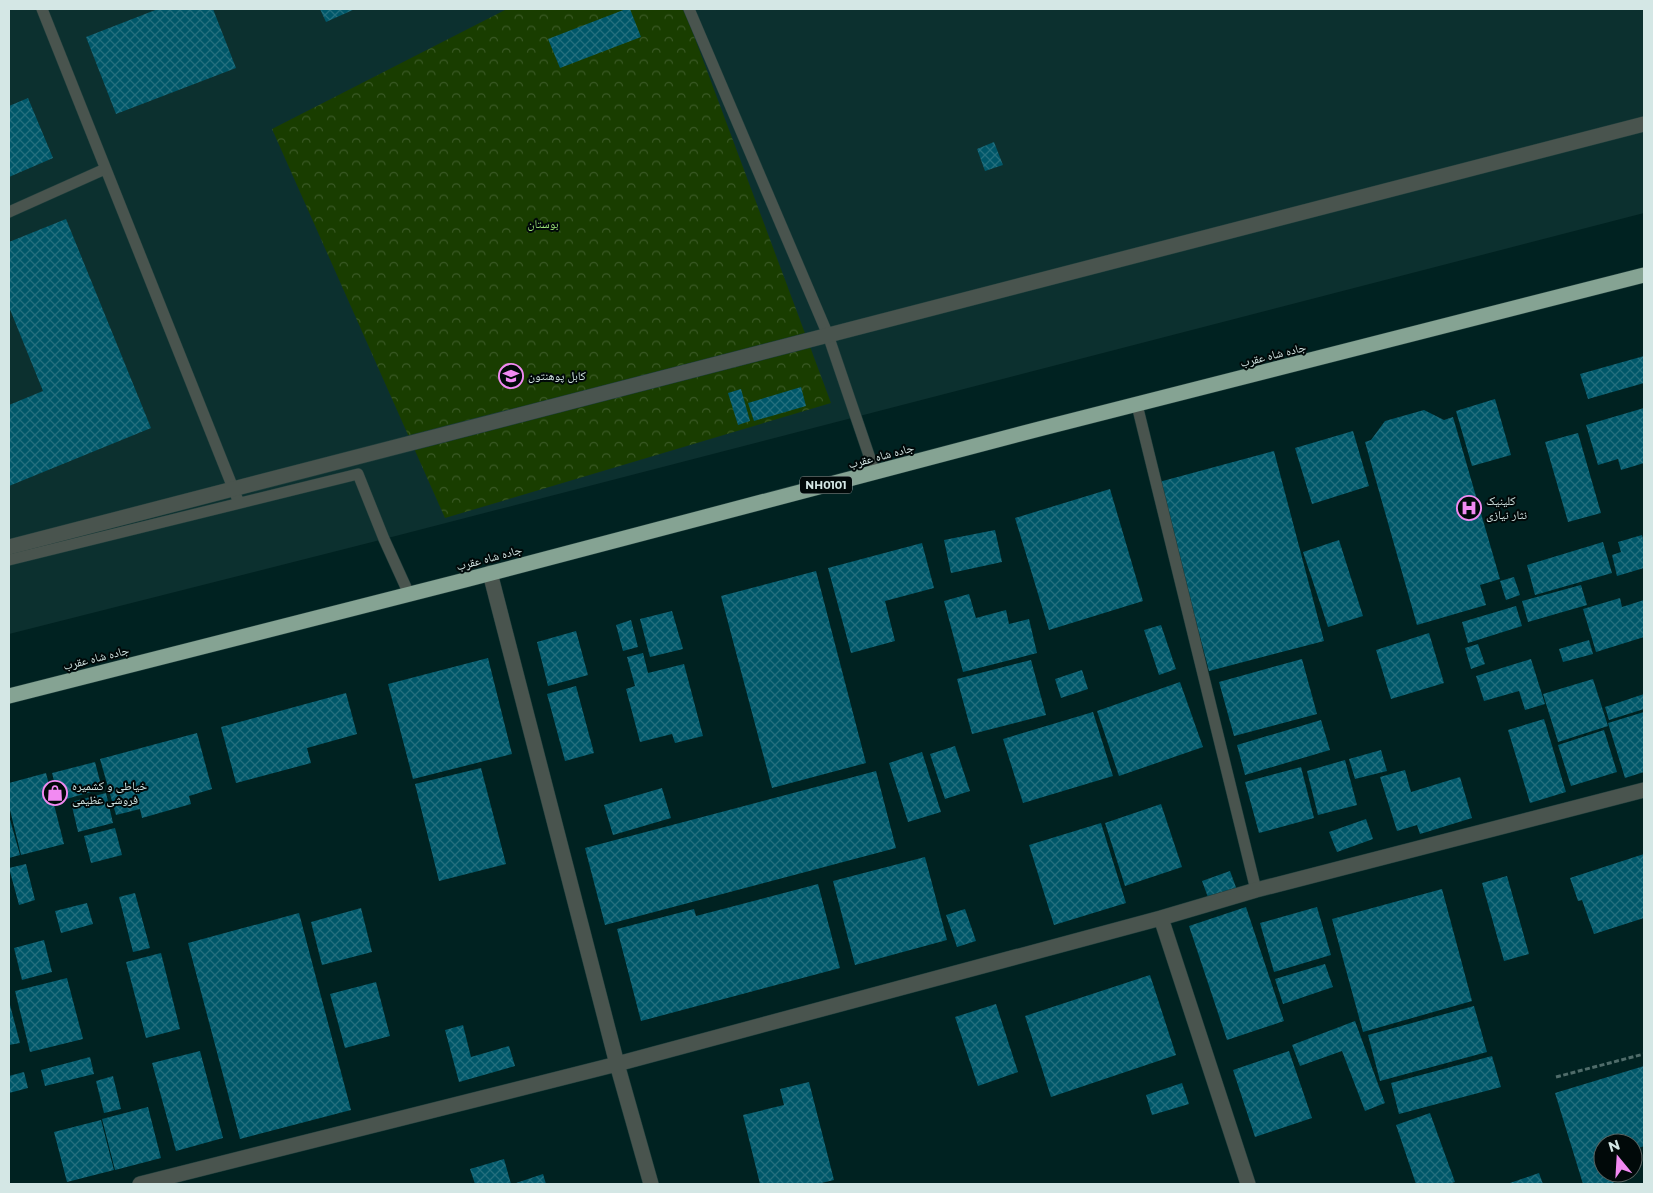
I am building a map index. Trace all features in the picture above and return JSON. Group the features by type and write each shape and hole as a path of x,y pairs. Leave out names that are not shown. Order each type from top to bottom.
{"highway":[{"name":"جاده شاه عقرب","path":"9,696 1644,275"}],"street":[{"path":"9,547 1644,124"},
{"path":"490,573 617,1064 651,1184"},
{"path":"140,1184 617,1064 1161,918 1256,890 1644,790"},
{"path":"1161,918 1248,1184"}],"lane":[{"path":"42,9 239,503"},
{"path":"689,9 828,335 875,473"},
{"path":"9,212 105,170"},
{"path":"1137,405 1256,890"},
{"path":"9,560 358,474 409,594"}],"path":[{"path":"1556,1078 1644,1054"}],"shaded area":[{"name":"کابل پوهنتون","path":"9,9 1644,9 1644,213 384,539 9,634"}],"green space":[{"name":"بوستان","path":"507,9 684,9 831,403 445,518 272,129"}],"building":[{"path":"158,9 213,9 236,68 116,114 86,37"},
{"path":"320,9 355,9 326,22"},
{"path":"630,9 641,37 560,68 548,39"},
{"path":"28,98 53,158 9,177 9,106"},
{"path":"994,142 1003,165 985,171 977,149"},
{"path":"66,219 151,428 9,486 9,405 43,391 9,307 9,242"},
{"path":"1644,356 1644,383 1588,399 1580,374"},
{"path":"801,387 806,406 754,421 748,403"},
{"path":"741,389 750,421 738,425 728,393"},
{"path":"1495,399 1511,455 1472,466 1456,411"},
{"path":"1644,408 1644,463 1621,470 1618,459 1598,465 1586,425"},
{"path":"1424,410 1444,420 1453,417 1500,579 1480,585 1486,605 1417,625 1365,442 1371,440 1385,421"},
{"path":"1353,431 1369,486 1312,504 1295,448"},
{"path":"1578,433 1601,513 1568,522 1545,442"},
{"path":"1274,451 1324,641 1209,671 1159,482"},
{"path":"1110,489 1143,601 1049,630 1015,518"},
{"path":"995,530 1002,562 951,573 944,540"},
{"path":"1642,535 1644,543 1644,568 1617,576 1612,555 1621,552 1618,542"},
{"path":"1339,540 1363,616 1328,627 1303,552"},
{"path":"1603,542 1612,573 1535,595 1527,565"},
{"path":"922,543 934,588 885,601 895,641 851,653 828,568"},
{"path":"816,571 866,763 772,788 721,596"},
{"path":"1514,577 1520,595 1506,600 1500,581"},
{"path":"1581,585 1587,605 1528,622 1522,601"},
{"path":"969,594 976,618 1006,610 1009,624 1029,619 1037,653 963,672 944,601"},
{"path":"1620,598 1622,607 1644,600 1644,637 1596,652 1583,609"},
{"path":"1516,606 1522,626 1468,643 1462,622"},
{"path":"672,611 683,649 650,657 640,619"},
{"path":"631,620 638,647 623,651 616,625"},
{"path":"1161,625 1176,669 1159,675 1144,630"},
{"path":"576,631 588,675 548,686 537,642"},
{"path":"1429,633 1444,683 1391,699 1376,650"},
{"path":"1589,640 1593,654 1563,662 1559,649"},
{"path":"1478,644 1485,664 1471,669 1465,648"},
{"path":"643,653 648,673 684,664 703,736 675,743 672,734 640,742 626,689 635,686 627,657"},
{"path":"488,658 512,754 413,779 388,684"},
{"path":"1302,659 1317,714 1234,736 1219,682"},
{"path":"1531,659 1545,704 1525,710 1519,691 1484,701 1476,676"},
{"path":"1031,660 1046,715 972,734 957,679"},
{"path":"1082,670 1088,689 1061,698 1055,679"},
{"path":"1593,679 1608,726 1558,742 1543,694"},
{"path":"1180,682 1203,747 1119,776 1097,711"},
{"path":"576,686 594,753 565,761 547,694"},
{"path":"346,693 357,734 307,748 311,763 236,783 221,727"},
{"path":"1644,694 1644,709 1609,720 1605,707"},
{"path":"1093,712 1113,776 1023,803 1003,739"},
{"path":"1644,712 1644,772 1625,778 1608,723"},
{"path":"1544,719 1566,792 1530,803 1508,730"},
{"path":"1321,720 1330,750 1245,775 1237,745"},
{"path":"1604,730 1617,772 1571,786 1558,745"},
{"path":"197,733 212,789 189,796 191,804 142,818 140,809 116,815 100,759"},
{"path":"955,746 970,791 945,799 930,754"},
{"path":"1381,750 1387,771 1355,779 1349,759"},
{"path":"922,752 941,812 908,822 889,763"},
{"path":"1345,760 1357,805 1318,815 1307,771"},
{"path":"95,762 102,789 59,801 52,773"},
{"path":"1301,767 1314,818 1259,833 1245,782"},
{"path":"481,768 506,864 439,881 415,784"},
{"path":"1405,770 1411,792 1460,777 1472,818 1420,834 1417,825 1397,831 1380,777"},
{"path":"876,771 896,848 605,925 585,848"},
{"path":"46,773 64,844 21,855 9,806 9,783"},
{"path":"662,788 671,818 613,835 604,805"},
{"path":"106,793 113,823 78,832 71,802"},
{"path":"1161,804 1182,867 1125,886 1105,823"},
{"path":"9,816 20,855 9,858"},
{"path":"1366,819 1373,839 1337,852 1329,832"},
{"path":"1101,823 1126,903 1054,925 1029,845"},
{"path":"115,828 122,855 91,863 84,836"},
{"path":"1644,854 1644,918 1594,934 1582,900 1578,901 1570,878"},
{"path":"925,857 947,940 855,965 833,881"},
{"path":"26,864 35,900 19,905 9,868"},
{"path":"1230,871 1237,890 1209,900 1202,881"},
{"path":"1507,876 1529,954 1504,961 1482,883"},
{"path":"818,884 840,968 641,1021 617,929 694,909 696,916"},
{"path":"1442,889 1472,1001 1363,1032 1332,919"},
{"path":"135,893 150,948 133,952 119,897"},
{"path":"87,903 93,924 61,933 55,911"},
{"path":"1246,907 1284,1021 1227,1040 1189,926"},
{"path":"1317,907 1331,955 1274,972 1260,923"},
{"path":"361,908 372,952 322,965 311,922"},
{"path":"965,909 976,941 957,947 946,915"},
{"path":"299,913 351,1110 240,1139 188,943"},
{"path":"44,940 52,972 22,980 14,948"},
{"path":"161,953 180,1029 146,1038 126,962"},
{"path":"1325,964 1333,987 1283,1004 1275,979"},
{"path":"1150,975 1176,1055 1051,1097 1025,1016"},
{"path":"67,978 83,1039 30,1052 15,991"},
{"path":"376,982 390,1036 345,1048 330,994"},
{"path":"9,1001 20,1043 9,1045"},
{"path":"996,1004 1018,1072 978,1086 955,1017"},
{"path":"1474,1006 1487,1052 1380,1081 1368,1035"},
{"path":"1355,1021 1385,1103 1365,1111 1342,1051 1300,1066 1292,1045"},
{"path":"463,1025 471,1057 509,1046 515,1066 459,1082 445,1030"},
{"path":"200,1051 223,1138 176,1151 152,1063"},
{"path":"1289,1051 1312,1118 1255,1137 1233,1070"},
{"path":"1492,1056 1501,1087 1399,1114 1391,1083"},
{"path":"90,1057 94,1074 45,1086 41,1070"},
{"path":"1644,1066 1644,1146 1643,1133 1593,1133 1593,1183 1614,1184 1583,1184 1555,1093"},
{"path":"24,1072 28,1088 9,1093 9,1076"},
{"path":"113,1076 121,1109 104,1113 96,1081"},
{"path":"809,1082 834,1180 817,1184 760,1184 743,1115 784,1105 780,1089"},
{"path":"1182,1083 1189,1104 1152,1115 1146,1095"},
{"path":"148,1107 161,1158 115,1170 102,1119"},
{"path":"1430,1113 1455,1182 1448,1184 1416,1184 1396,1125"},
{"path":"101,1120 114,1170 67,1182 54,1132"},
{"path":"504,1159 511,1184 475,1184 470,1169"},
{"path":"1539,1173 1543,1184 1507,1184"},
{"path":"543,1174 546,1184 513,1184"}],"place":[{"name":"کابل پوهنتون","path":"511,376"},
{"name":"کلینیک نثار نیازی","path":"1469,508"},
{"name":"خیاطی و کشمیره فروشی عظیمی","path":"55,793"}]}
